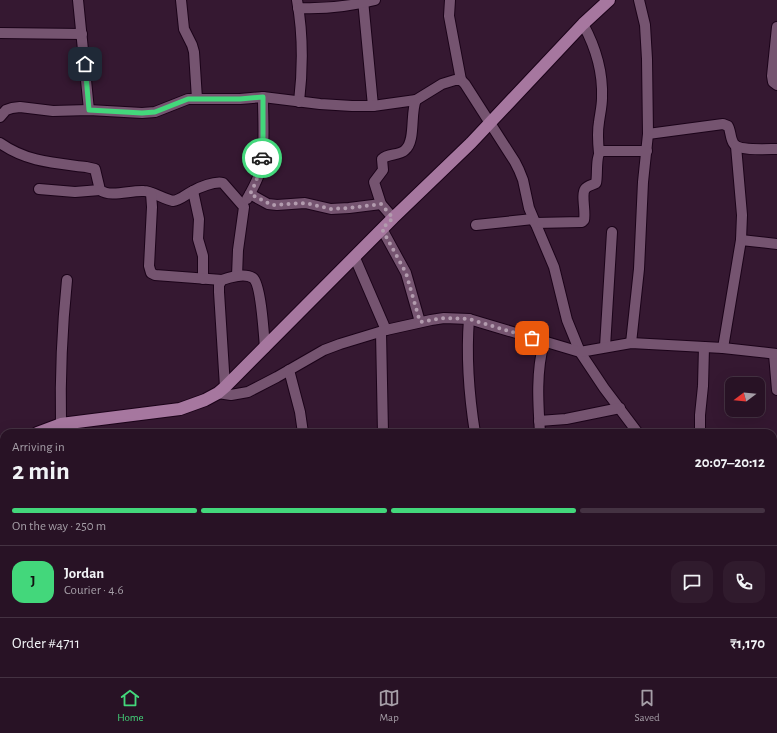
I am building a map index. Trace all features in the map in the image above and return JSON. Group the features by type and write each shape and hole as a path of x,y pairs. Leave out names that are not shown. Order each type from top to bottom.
{"main road":[{"path":"48,429 61,424 180,409 194,405 222,390 266,348 393,218 471,143 583,24 609,0"}],"street":[{"path":"78,0 89,110"},
{"path":"182,0 184,29 194,52 197,99"},
{"path":"299,102 302,78 302,60 298,4 314,8 375,0"},
{"path":"450,0 449,16 461,80 490,122 519,170 523,180 529,208 552,261 567,320 580,352 604,388 635,429"},
{"path":"631,343 639,269 643,182 648,134 645,25 639,0"},
{"path":"363,2 373,106"},
{"path":"476,225 534,221 582,222 584,220 586,215 584,192 586,188 596,182 597,157 599,153 598,125 602,104 602,91 596,54 591,39 583,24"},
{"path":"777,27 772,76 773,82 777,84"},
{"path":"0,33 82,34"},
{"path":"0,117 6,110 20,107 53,111 89,110 142,113 155,112 188,99 240,99 263,97 299,102 373,106 416,100 442,84 455,80 461,80"},
{"path":"237,276 238,250 244,207 255,185 260,166 263,136 263,97"},
{"path":"393,218 381,204 374,182 383,170 382,159 405,151 408,147 411,137 412,110 416,100"},
{"path":"648,134 723,124 728,126 733,143 736,146 742,215 741,240 723,348"},
{"path":"0,143 12,152 32,159 86,166 94,169 100,190"},
{"path":"736,146 744,148 777,149"},
{"path":"599,153 602,151 647,151"},
{"path":"39,189 75,192 100,190 111,193 143,191 173,201 178,200 193,191 216,183 223,183 244,207"},
{"path":"193,191 199,219 198,239 202,256 204,279"},
{"path":"151,193 152,207 149,266 151,273 155,275 222,280 237,276 249,276 256,281 258,287 266,348"},
{"path":"250,194 272,205 306,203 331,209 381,204"},
{"path":"382,229 406,273 420,322"},
{"path":"605,347 612,232"},
{"path":"741,240 777,244"},
{"path":"355,258 383,331 383,429"},
{"path":"61,424 60,384 62,327 67,280"},
{"path":"222,280 219,286 222,390 231,396 248,392 324,350 340,344 383,331 444,318 469,319 580,352 631,343 723,348 776,354 777,390"},
{"path":"469,319 469,388 474,429"},
{"path":"540,429 539,370 544,342"},
{"path":"700,429 704,347"},
{"path":"288,370 300,412 302,429"},
{"path":"540,421 566,419 620,408"}],"way so far":[{"path":"262,158 255,185 250,194 268,204 276,205 306,203 331,209 381,204 393,218 382,229 406,273 420,322 456,317 469,319 532,338"}],"route":[{"path":"85,64 89,110 142,113 155,112 188,99 240,99 263,97 264,122 262,158"}]}
